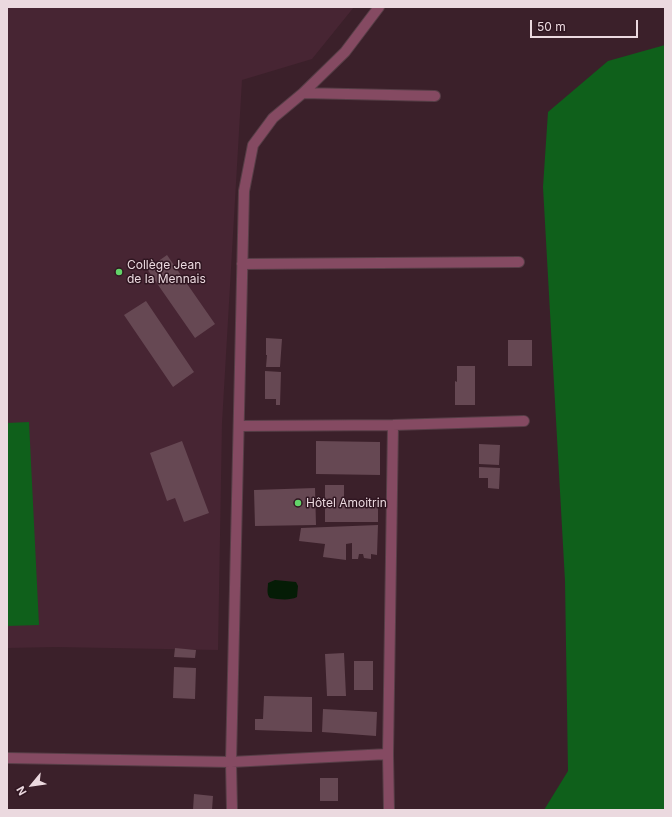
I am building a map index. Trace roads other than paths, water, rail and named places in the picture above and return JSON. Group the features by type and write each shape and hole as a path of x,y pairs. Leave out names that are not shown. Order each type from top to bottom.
{"street":[{"path":"232,810 231,762 244,191 253,145 273,118 303,93 345,52 379,7"},
{"path":"303,93 435,96"},
{"path":"242,264 519,262"},
{"path":"239,426 393,425 524,421"},
{"path":"389,810 388,754 393,425"},
{"path":"7,758 231,762 388,754"}],"place":[{"name":"Collège Jean de la Mennais","path":"119,272"},
{"name":"Hôtel Amoitrin","path":"298,503"}]}
